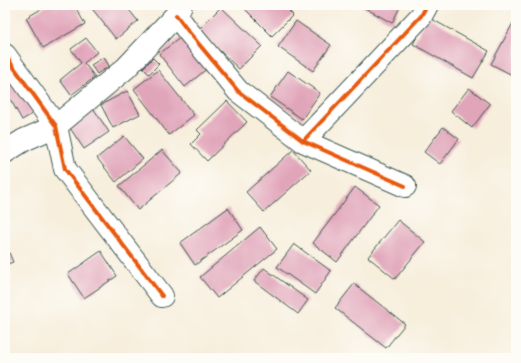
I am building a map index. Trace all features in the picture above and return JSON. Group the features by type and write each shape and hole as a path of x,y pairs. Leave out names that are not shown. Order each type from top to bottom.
{"street":[{"path":"303,141 421,16 427,5"},
{"path":"5,152 24,140 56,126 126,68 179,10 188,31 238,91 303,141 405,186"},
{"path":"5,54 56,126 65,169 162,296"}],"building":[{"path":"48,5 74,5 85,24 43,48 26,18"},
{"path":"125,5 138,21 116,39 90,6"},
{"path":"241,5 283,5 293,15 272,36"},
{"path":"364,5 401,5 392,23 363,7"},
{"path":"221,7 262,46 239,69 198,30"},
{"path":"428,17 489,51 473,78 413,44"},
{"path":"296,21 331,45 313,71 278,47"},
{"path":"513,23 516,24 516,77 491,64"},
{"path":"185,34 210,66 185,87 159,54"},
{"path":"86,38 97,52 84,63 95,77 71,95 60,80 81,63 71,49"},
{"path":"104,57 109,66 97,74 91,65"},
{"path":"153,58 159,64 149,74 143,68"},
{"path":"158,70 194,115 169,135 134,89"},
{"path":"288,71 320,93 302,119 270,97"},
{"path":"21,78 39,110 22,120 5,90 5,87"},
{"path":"469,88 490,104 472,128 451,111"},
{"path":"127,91 140,114 113,128 101,105"},
{"path":"227,101 247,122 207,161 191,144 201,134 197,130"},
{"path":"93,108 109,132 84,149 68,125"},
{"path":"443,127 459,139 440,164 424,152"},
{"path":"124,136 143,159 116,182 97,158"},
{"path":"162,150 182,173 138,210 119,186"},
{"path":"293,150 311,170 264,212 246,192"},
{"path":"355,187 379,205 337,262 313,243"},
{"path":"228,208 243,230 195,265 180,243"},
{"path":"398,220 425,242 395,279 368,257"},
{"path":"260,227 277,249 217,298 200,277"},
{"path":"5,243 13,262 5,265"},
{"path":"294,244 331,271 315,294 277,267"},
{"path":"101,251 117,276 84,298 68,274"},
{"path":"264,268 308,300 298,314 254,281"},
{"path":"354,284 405,324 386,348 335,308"}],"cycle path":[{"path":"303,141 421,16 427,5"},
{"path":"176,15 238,91 303,141 405,186"},
{"path":"5,55 56,126 65,169 162,296"}]}
